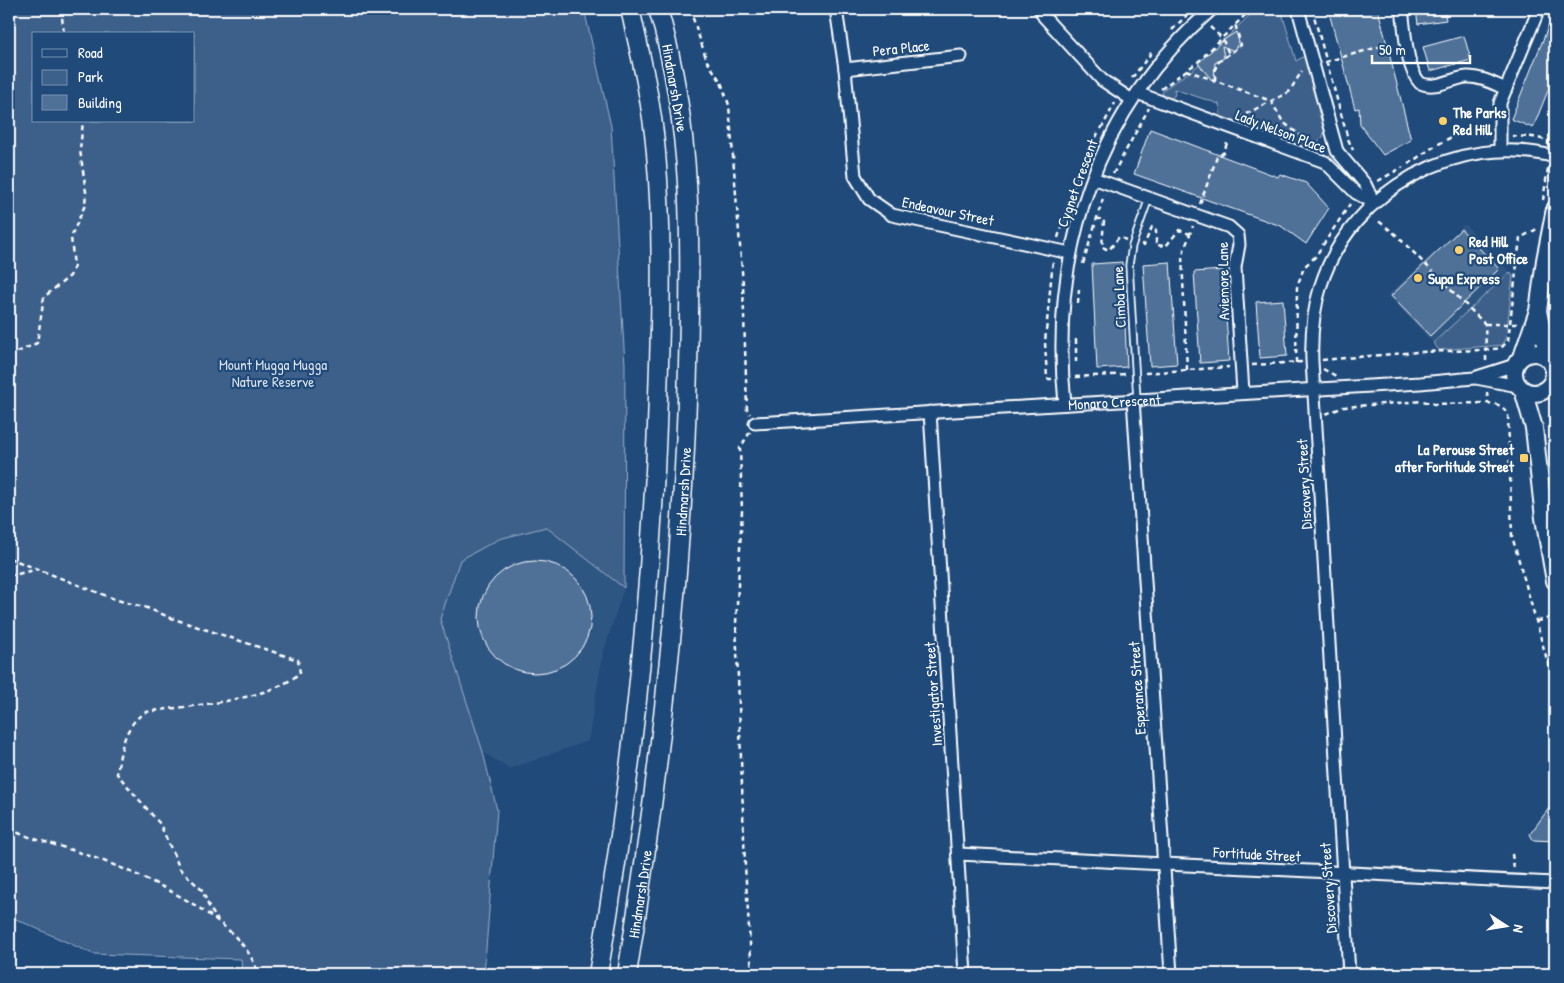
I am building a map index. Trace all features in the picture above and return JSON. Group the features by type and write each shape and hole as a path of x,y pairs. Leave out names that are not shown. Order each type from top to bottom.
{"main road":[{"name":"Hindmarsh Drive","path":"598,974 617,858 636,714 650,559 660,351 660,226 656,150 644,72 630,9"},
{"name":"Hindmarsh Drive","path":"627,974 651,823 666,701 679,558 687,414 690,269 688,181 678,98 658,9"}],"street":[{"name":"Endeavour Street","path":"836,9 845,69 855,176 863,192 873,203 892,215 1070,253"},
{"name":"Lady Nelson Place","path":"1040,9 1044,17 1102,80 1134,96 1235,129 1331,166 1356,193 1374,203"},
{"name":"Cygnet Crescent","path":"1065,404 1062,378 1062,313 1070,253 1093,178 1110,137 1134,96 1167,53 1212,9"},
{"name":"Lady Nelson Place","path":"1298,9 1337,151 1365,184 1374,203"},
{"path":"1402,9 1411,65 1414,76 1420,83 1434,86 1468,77 1477,77 1506,89"},
{"path":"1500,150 1500,110 1506,89 1539,9"},
{"name":"Pera Place","path":"845,69 961,56"},
{"name":"Discovery Street","path":"1349,974 1313,390 1317,358 1312,334 1315,310 1326,272 1344,238 1374,203 1414,174 1442,162 1500,150 1520,150 1549,159"},
{"name":"Aviemore Lane","path":"1093,178 1229,227 1238,235 1239,245 1235,267 1243,392"},
{"path":"1548,209 1545,260 1538,311 1514,374 1521,388 1534,428 1544,518 1555,576"},
{"path":"1534,428 1554,374 1538,311"},
{"path":"1518,361 1535,353 1552,362"},
{"name":"Monaro Crescent","path":"1487,377 1518,361"},
{"name":"Monaro Crescent","path":"755,423 1243,392 1313,390 1487,377 1521,388"},
{"path":"1521,388 1532,393 1550,386"},
{"name":"Esperance Street","path":"1135,399 1171,974"},
{"name":"Investigator Street","path":"930,412 965,974"},
{"name":"Fortitude Street","path":"958,854 1555,883"}],"lane":[{"name":"Cimba Lane","path":"1135,399 1136,373 1130,252 1149,198"}],"path":[{"path":"61,9 64,32"},
{"path":"690,9 707,60 721,82 729,105 743,284 747,410 755,423 740,448 742,512 736,623 745,857 752,974"},
{"path":"1312,9 1348,140 1355,154"},
{"path":"1192,10 1222,38 1229,54"},
{"path":"1215,80 1216,64 1241,44 1235,24"},
{"path":"1187,370 1182,256 1216,157 1224,152 1238,118 1289,92 1305,68 1393,43"},
{"path":"1186,70 1271,101 1283,122 1302,138 1298,152"},
{"path":"1548,209 1548,140 1555,116"},
{"path":"9,356 37,343 44,298 70,276 74,267 71,237 85,205 86,192 80,150 83,122"},
{"path":"1548,170 1549,159"},
{"path":"1373,174 1389,191"},
{"path":"1373,216 1395,234 1485,324 1488,403"},
{"path":"1047,379 1241,366 1317,358 1501,348 1508,341 1520,238 1538,228"},
{"path":"1317,358 1323,369 1336,376 1336,388"},
{"path":"1315,416 1344,408 1424,401 1434,404 1488,403 1497,404 1504,408 1508,414 1512,536 1555,688"},
{"path":"9,558 118,600 147,608 298,660 300,673 288,683 245,697 146,712 134,718 120,752 117,774 160,824 180,869 202,890 210,909 218,920 228,929 255,962 258,974"},
{"path":"9,576 40,569"},
{"path":"1536,621 1555,617"},
{"path":"9,829 24,836 78,852 131,871 218,920"}],"shaded area":[{"path":"1465,224 1510,272 1433,343 1388,295"},
{"path":"546,527 624,588 603,654 588,741 509,769 483,752 440,619 460,560 499,539"}],"green space":[{"name":"Mount Mugga Mugga Nature Reserve","path":"9,9 584,9 611,126 625,365 624,588 546,527 499,539 460,560 440,619 483,752 497,810 484,974 242,974 241,959 93,954 9,916"},
{"path":"1256,9 1281,9 1296,61 1306,55 1325,129 1323,137 1310,149 1301,148 1221,120 1219,104 1174,89 1175,95 1170,99 1162,94 1164,89 1195,68"},
{"path":"1510,272 1513,276 1506,339 1503,345 1439,350 1433,343"}],"building":[{"path":"1328,9 1378,9 1411,140 1383,155 1360,125 1359,108 1355,109"},
{"path":"1416,9 1444,9 1446,20 1418,24"},
{"path":"1555,10 1555,73 1533,128 1511,119"},
{"path":"1236,32 1239,42 1234,51 1222,46 1224,58 1215,63 1214,83 1198,63 1222,41"},
{"path":"1464,36 1471,60 1430,71 1423,47"},
{"path":"1150,129 1278,177 1280,174 1306,183 1329,208 1306,244 1281,226 1134,174"},
{"path":"1461,229 1499,269 1430,336 1391,296"},
{"path":"1122,262 1127,367 1097,369 1092,264"},
{"path":"1170,262 1177,364 1150,366 1143,264"},
{"path":"1223,270 1229,361 1200,363 1194,272"},
{"path":"1283,300 1287,356 1260,358 1256,302"},
{"path":"535,561 546,562 556,566 574,578 586,596 590,606 590,628 586,638 574,656 556,668 546,672 535,673 524,672 514,668 496,656 484,638 480,628 479,617 480,606 484,596 496,578 514,566 524,562"},
{"path":"1555,800 1555,841 1533,840 1530,834"}],"place":[{"name":"The Parks Red Hill","path":"1443,121"},
{"name":"Red Hill Post Office","path":"1459,250"},
{"name":"Supa Express","path":"1418,278"},
{"name":"La Perouse Street after Fortitude Street","path":"1524,458"}]}
